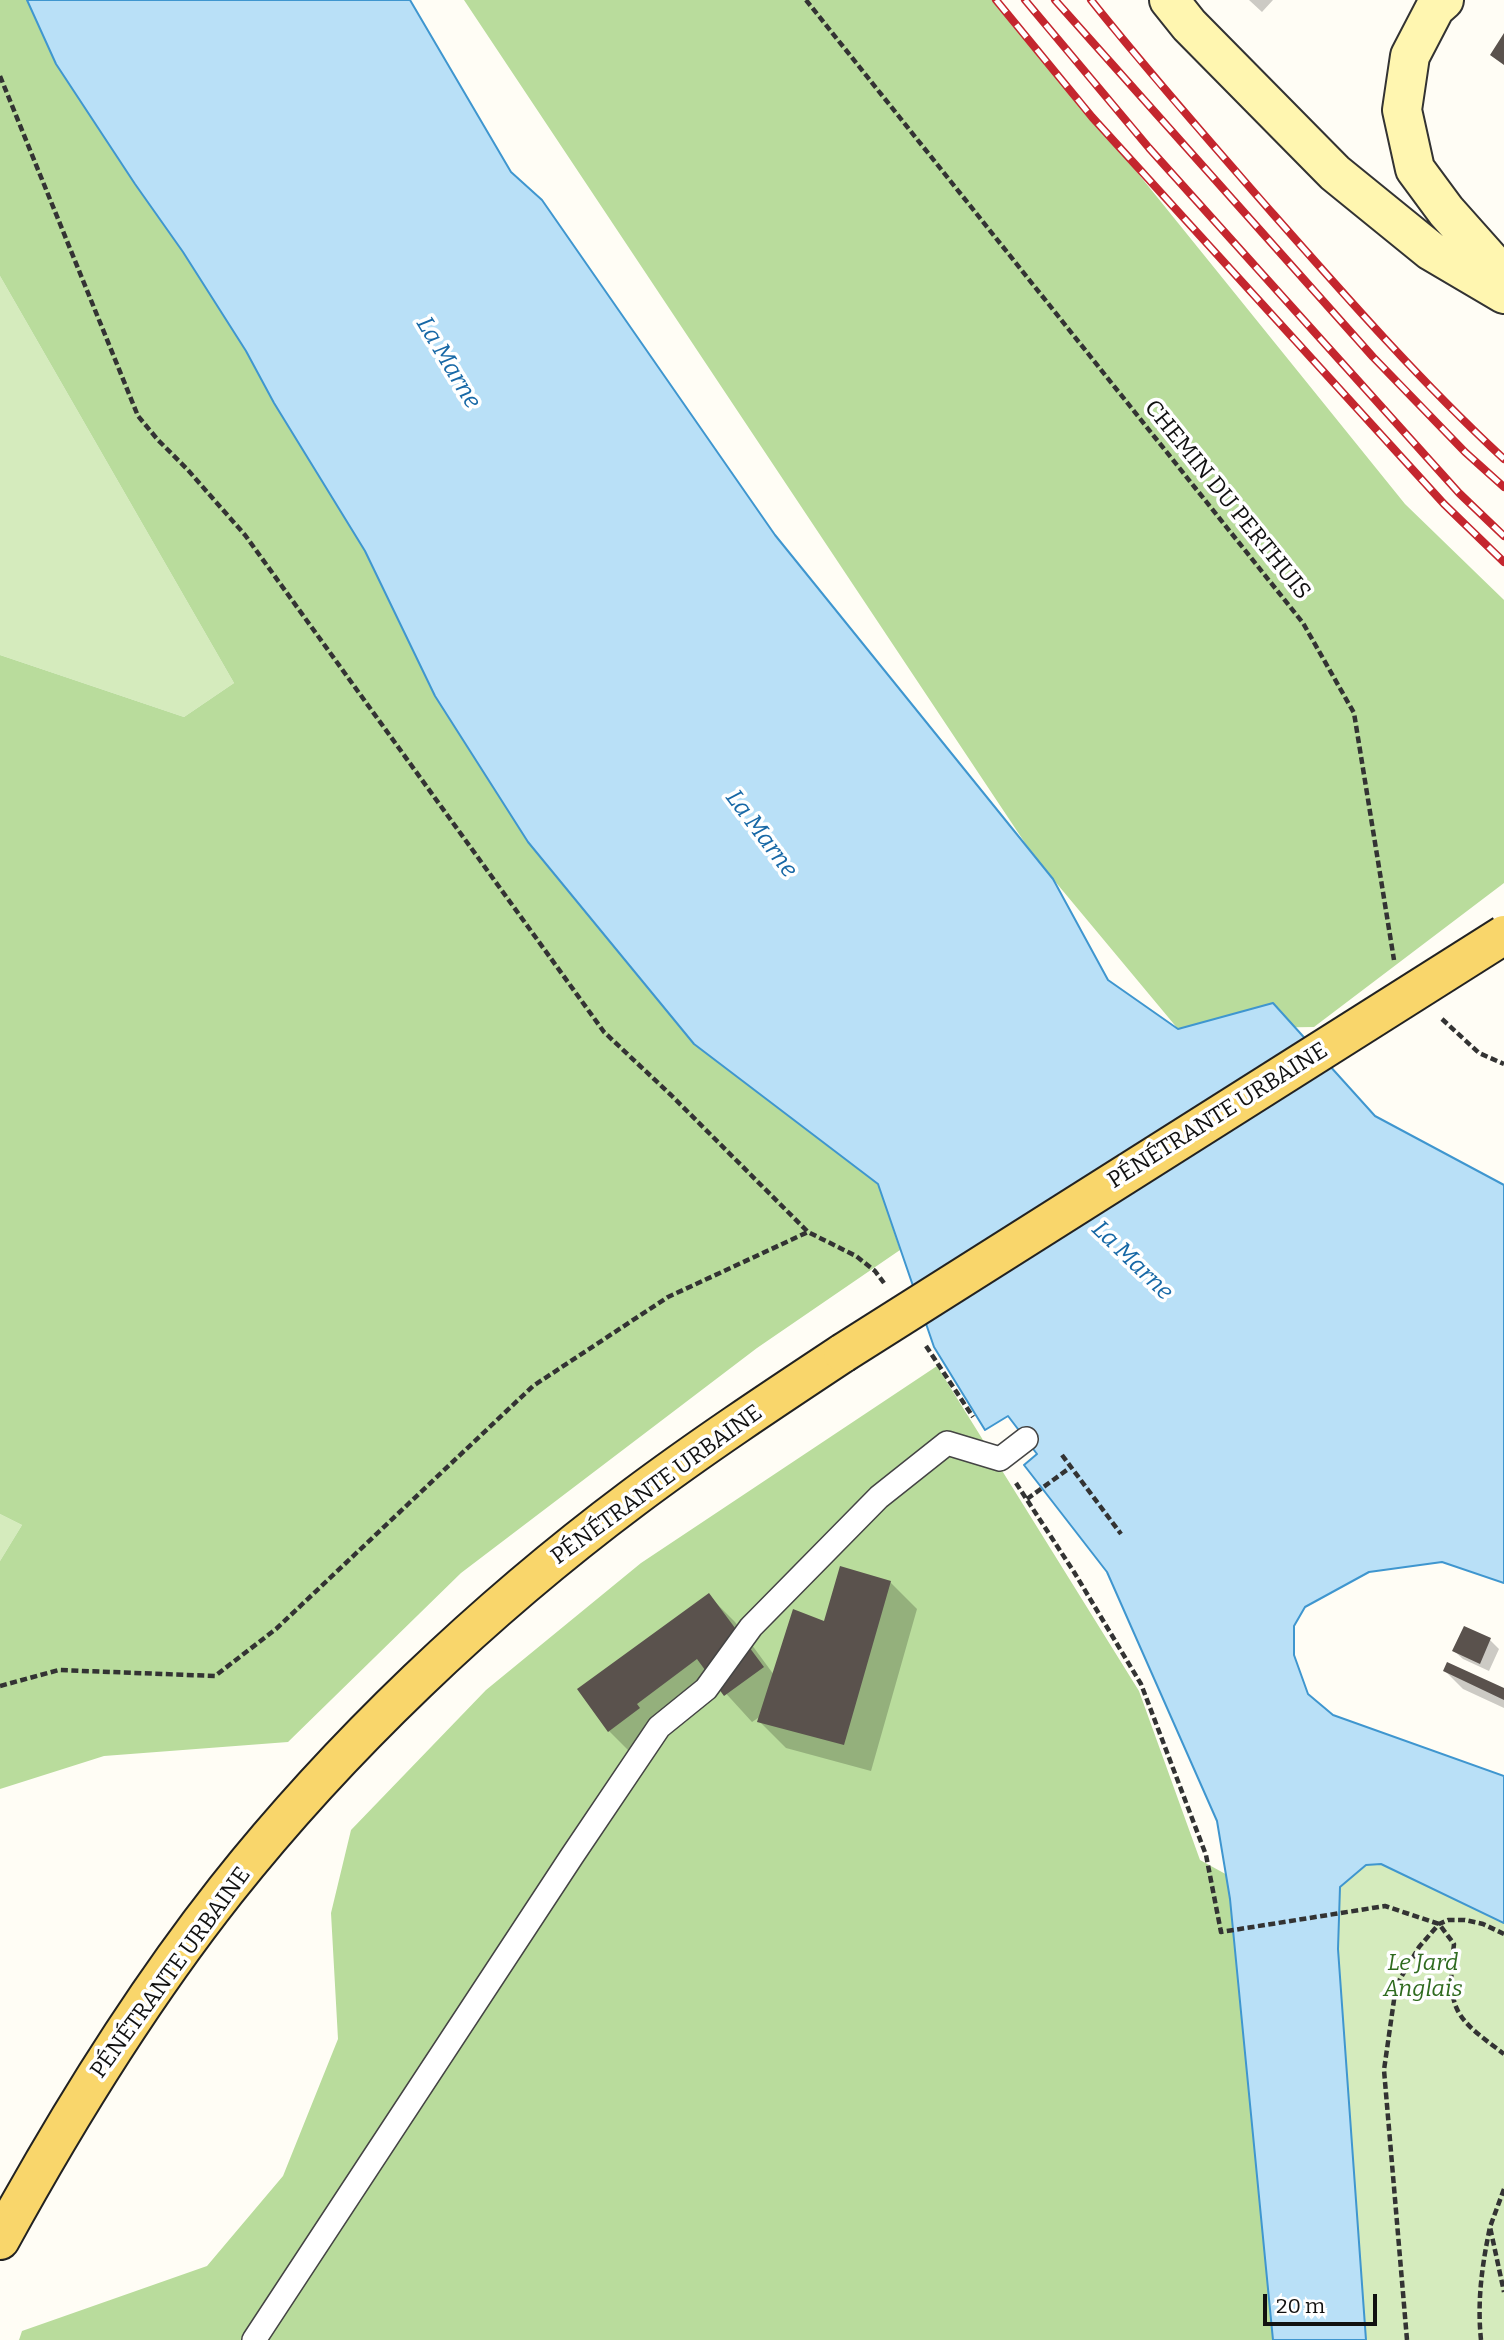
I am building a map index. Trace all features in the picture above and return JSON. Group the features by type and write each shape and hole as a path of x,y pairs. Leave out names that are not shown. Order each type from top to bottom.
{"main road":[{"name":"PÉNÉTRANTE URBAINE","path":"0,2240 84,2094 184,1946 253,1858 368,1732 455,1646 512,1595 573,1544 699,1450 843,1353 1504,935"}],"street":[{"path":"1169,0 1189,24 1335,173 1431,251 1504,294"},
{"path":"1444,0 1435,8 1410,56 1402,110 1415,169 1446,211 1504,276"}],"lane":[{"path":"254,2340 659,1727 706,1689 751,1627 878,1497 947,1443 1000,1459 1026,1439"}],"path":[{"name":"CHEMIN DU PERTHUIS","path":"806,0 1303,623 1354,713 1386,923 1396,968"},
{"path":"0,76 138,416 246,535 604,1032 808,1232 856,1256 875,1270 886,1286"},
{"path":"1439,1016 1479,1052 1504,1064"},
{"path":"0,1686 59,1671 215,1676 276,1629 533,1386 668,1297 808,1232"},
{"path":"920,1338 1074,1572 1141,1684 1206,1855 1220,1932 1385,1906 1439,1924 1454,1944 1451,1974 1457,2009 1470,2025 1504,2054"},
{"path":"1062,1455 1121,1534"},
{"path":"1027,1499 1070,1467"},
{"path":"1406,2340 1384,2070 1396,1986 1419,1947 1439,1924 1448,1920 1465,1920 1483,1924 1504,1934"},
{"path":"1482,2340 1478,2312 1482,2265 1490,2227 1504,2189"},
{"path":"1490,2227 1504,2291"}],"green space":[{"path":"0,0 27,0 56,64 183,252 246,351 274,403 365,551 435,696 528,842 694,1044 878,1184 900,1250 757,1348 461,1573 288,1742 104,1756 0,1789 0,1561 22,1525 0,1514 0,655 184,717 234,683 0,276"},
{"path":"464,0 998,0 1405,504 1504,600 1504,883 1314,1027 1178,1029 1033,855"},
{"path":"0,276 234,683 184,717 0,655"},
{"path":"937,1366 1139,1691 1200,1860 1251,1888 1285,2340 19,2340 22,2331 207,2266 283,2176 338,2039 331,1913 351,1830 486,1690 641,1563"},
{"path":"0,1514 22,1525 0,1561"},
{"name":"Le Jard Anglais","path":"1354,1818 1504,1891 1504,2340 1318,2340 1293,1884"}],"water":[{"name":"La Marne","path":"27,0 410,0 511,172 542,200 775,535 1053,879 1108,980 1178,1029 1273,1003 1375,1116 1504,1185 1504,1583 1442,1562 1369,1572 1305,1607 1294,1626 1294,1655 1308,1694 1333,1715 1504,1776 1504,1923 1381,1864 1366,1865 1340,1887 1338,1949 1366,2340 1273,2340 1230,1899 1217,1821 1107,1572 1024,1465 1037,1454 1008,1416 985,1430 934,1347 878,1184 694,1044 528,842 435,696 365,551 274,403 246,351 183,252 56,64"}],"building":[{"path":"1504,33 1504,65 1490,55"},
{"path":"840,1566 891,1581 844,1745 757,1722 793,1609 824,1621"},
{"path":"709,1593 764,1667 724,1696 697,1659 637,1704 640,1708 608,1732 577,1689"},
{"path":"1464,1626 1491,1638 1480,1664 1452,1651"},
{"path":"1447,1662 1504,1688 1504,1700 1443,1671"}],"railway":[{"path":"996,0 1092,117 1444,504 1504,562"},
{"path":"1025,0 1149,148 1459,493 1504,536"},
{"path":"1055,0 1373,357 1465,452 1504,487"},
{"path":"1091,0 1181,109 1358,309 1444,401 1504,459"}]}
